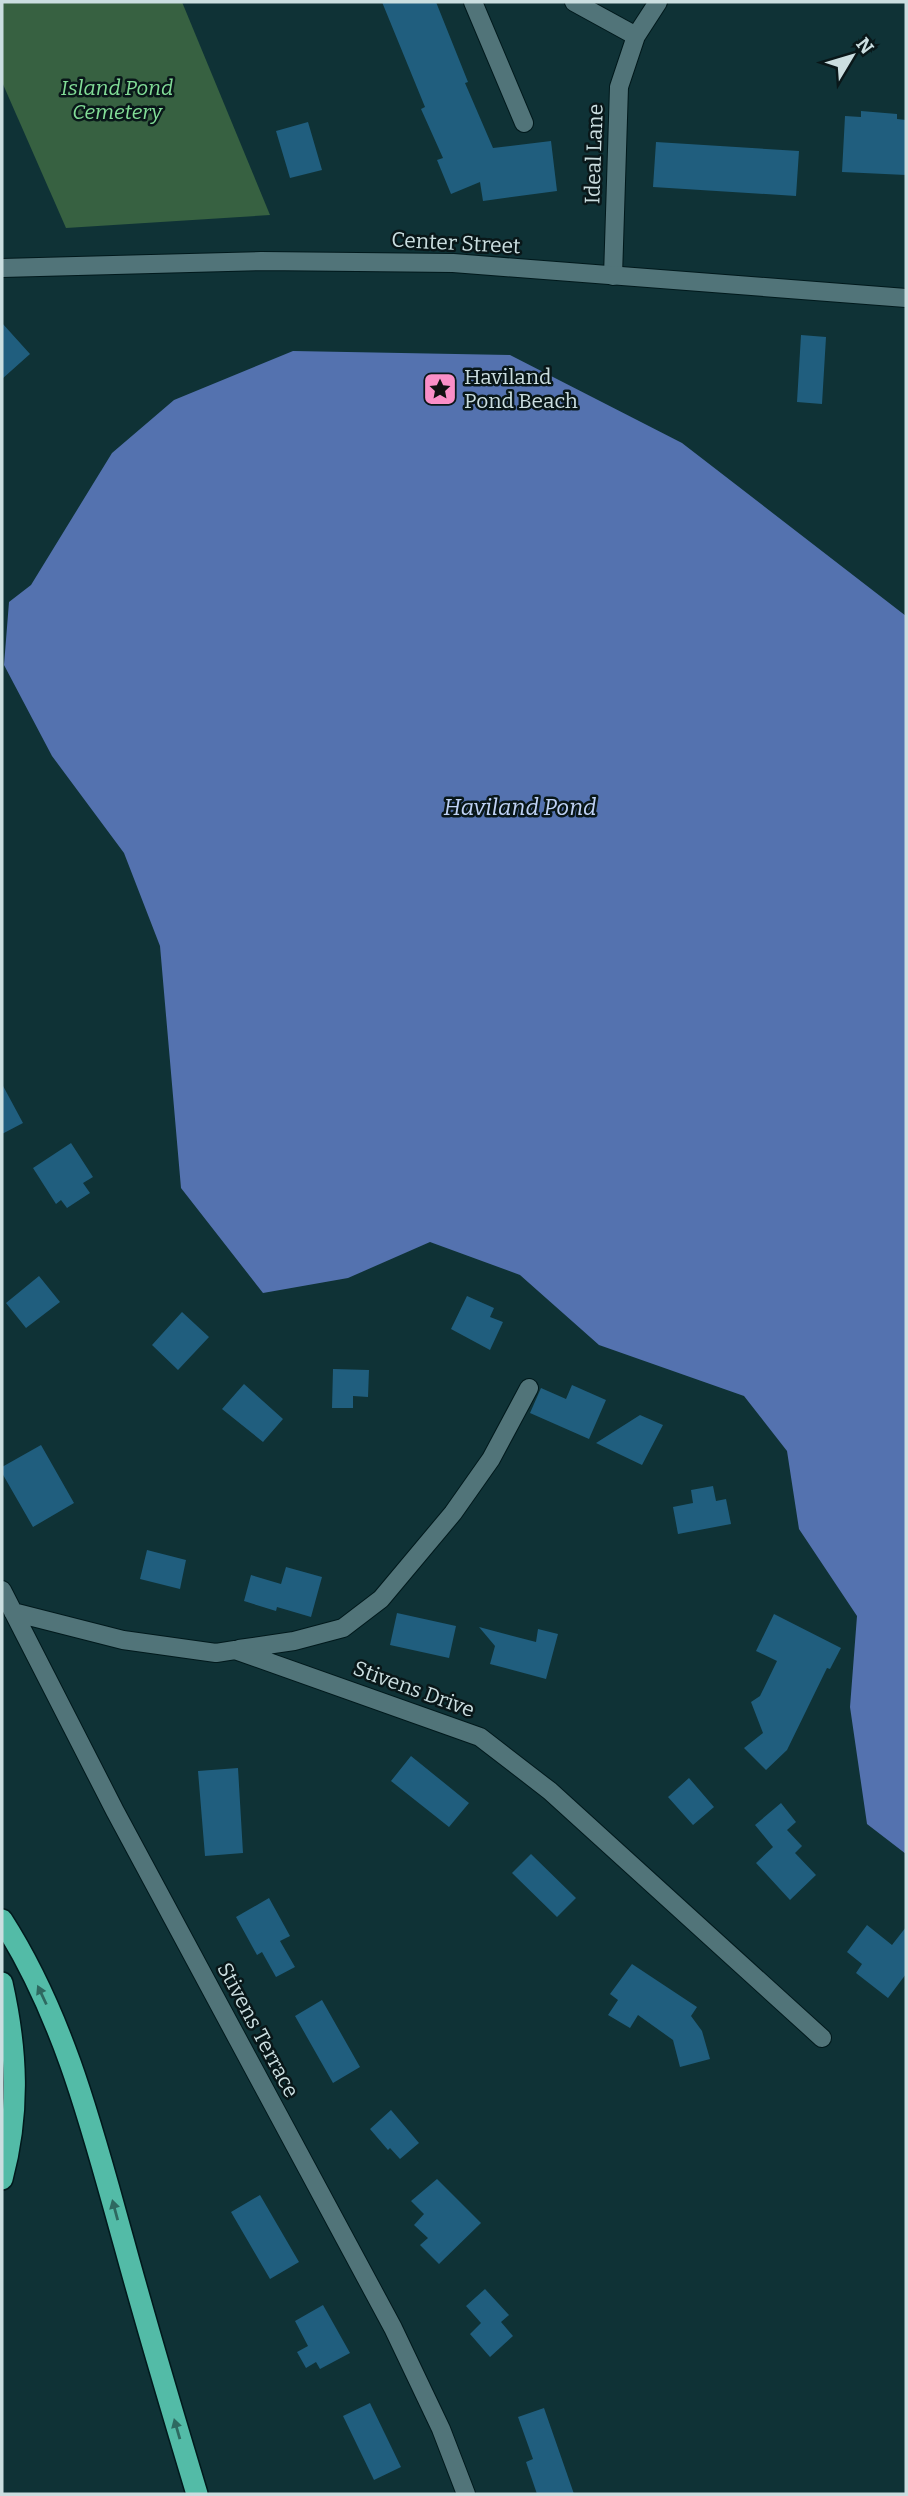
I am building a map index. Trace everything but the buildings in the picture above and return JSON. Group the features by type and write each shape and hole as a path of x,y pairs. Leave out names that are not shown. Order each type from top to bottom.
{"highway":[{"path":"2,1920 27,1962 70,2062 96,2140 197,2494"},
{"path":"2,1983 10,2021 16,2080 8,2158 2,2179"}],"street":[{"path":"473,2 524,123"},
{"path":"574,2 636,36"},
{"name":"Ideal Lane","path":"613,276 619,87 636,36 658,2"},
{"name":"Center Street","path":"2,268 261,261 453,263 906,298"},
{"path":"236,1650 294,1641 343,1628 381,1599 453,1513 491,1459 529,1388"},
{"name":"Stivens Terrace","path":"2,1590 121,1822 393,2328 442,2429 466,2494"},
{"name":"Stivens Drive","path":"13,1612 124,1640 216,1653 236,1650 480,1737 550,1791 822,2038"}],"green space":[{"name":"Island Pond Cemetery","path":"2,2 182,2 270,215 66,228 2,82"}],"water":[{"name":"Haviland Pond","path":"293,351 510,355 682,443 906,616 906,1854 867,1824 850,1707 857,1616 799,1529 787,1451 744,1396 599,1345 520,1275 430,1242 348,1278 263,1293 181,1188 160,946 124,853 52,756 4,665 9,602 31,585 112,453 174,400"}],"place":[{"name":"Haviland Pond Beach","path":"440,389"}]}
